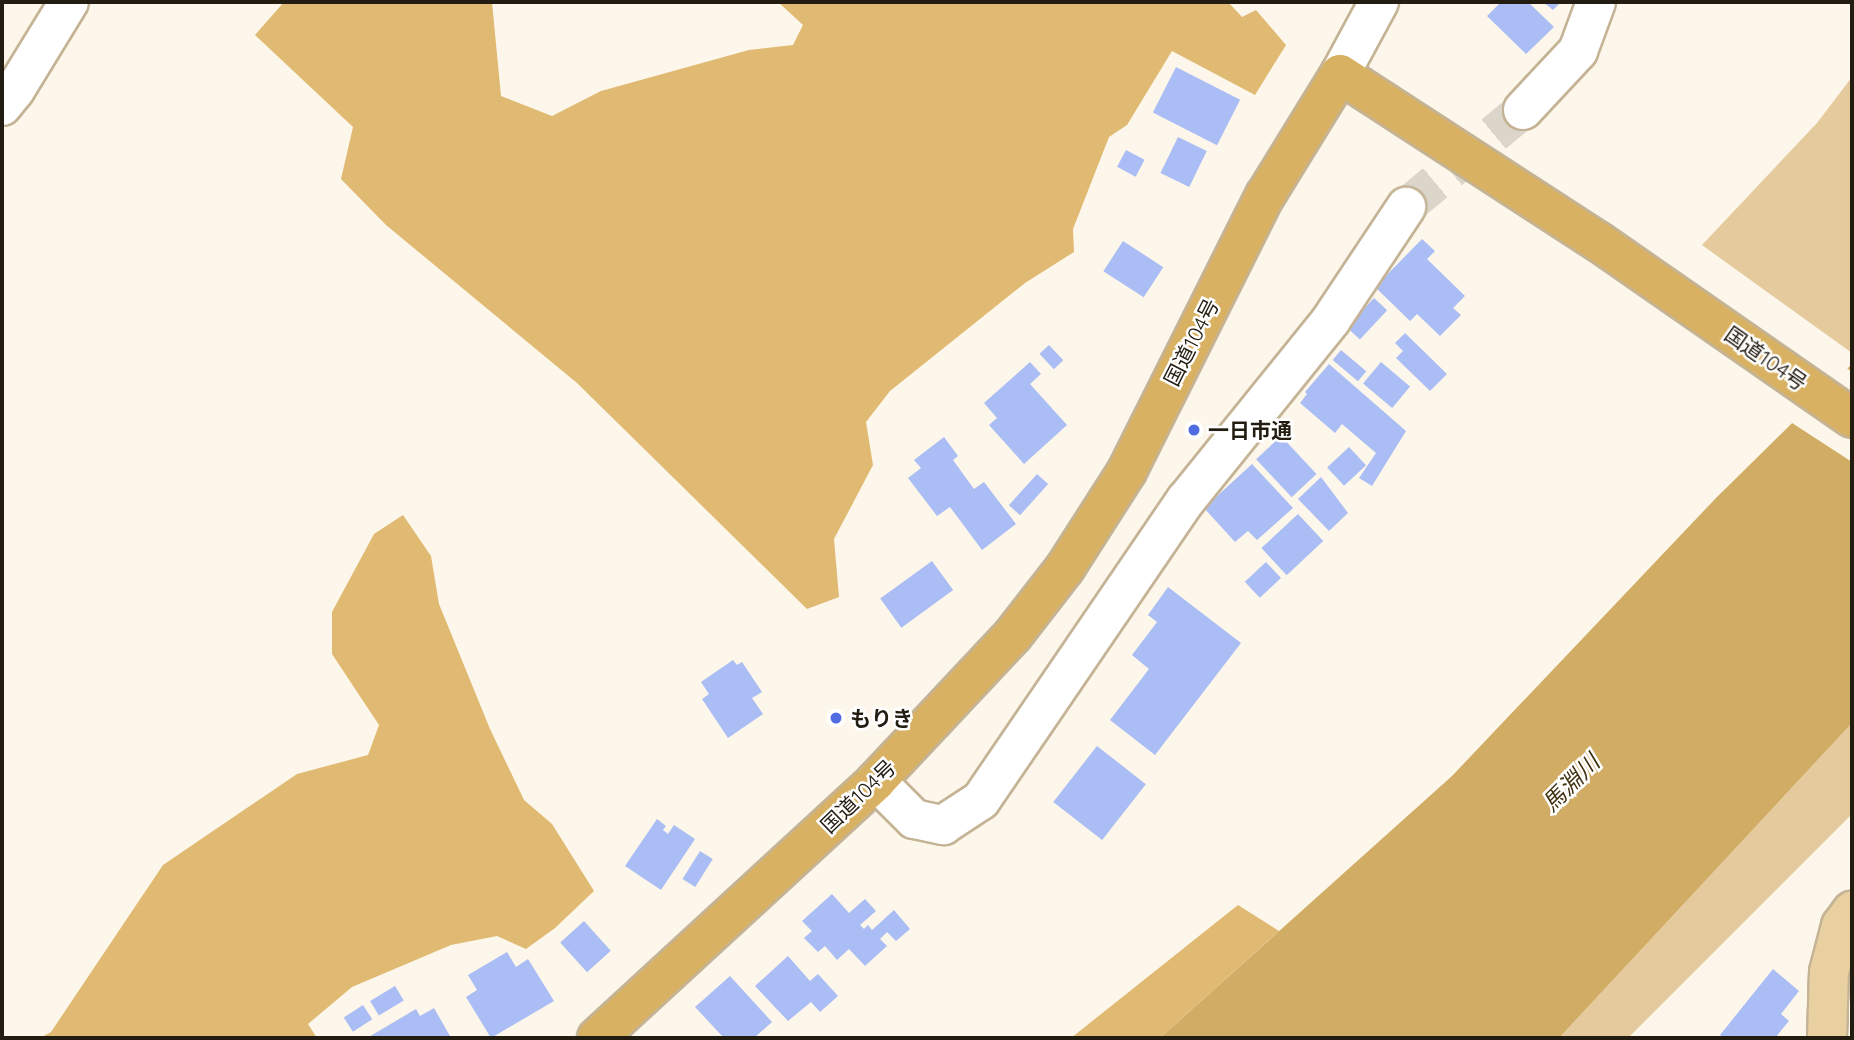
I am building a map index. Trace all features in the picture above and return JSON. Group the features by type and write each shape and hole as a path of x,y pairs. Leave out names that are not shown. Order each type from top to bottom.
{"highway":[{"name":"国道104号","path":"597,1038 876,781 1013,635 1065,568 1127,471 1265,196 1340,74 1599,242 1852,418"}],"main road":[{"path":"1827,1038 1829,972 1841,926 1852,911"}],"street":[{"path":"2,106 15,90 69,2"},
{"path":"1340,74 1378,2"},
{"path":"1523,110 1578,51 1596,2"},
{"path":"876,781 914,819 943,825 981,800 1186,500 1331,320 1406,207"}],"shaded area":[{"path":"284,2 492,2 501,96 552,116 601,91 749,50 793,45 803,25 778,2 1228,2 1242,17 1256,10 1286,45 1255,95 1172,51 1127,125 1109,137 1073,229 1074,252 1025,283 890,391 866,422 873,465 834,539 839,597 807,609 577,383 386,225 341,179 353,127 255,35"},
{"path":"1852,77 1852,353 1702,245 1817,123"},
{"path":"403,515 431,556 439,604 490,729 524,800 552,824 594,891 555,928 526,949 497,936 451,945 352,987 308,1024 317,1038 40,1038 51,1032 163,865 297,774 368,755 379,725 332,654 332,612 374,534"},
{"path":"1852,723 1852,814 1628,1038 1559,1038"},
{"path":"1238,905 1279,931 1160,1038 1071,1038"}],"water":[{"name":"馬淵川","path":"1852,364 1852,723 1559,1038 1160,1038 1452,776 1716,498"}],"pier":[{"path":"1844,366 1852,372 1852,462 1789,421"}],"building":[{"path":"1501,2 1528,2 1554,27 1526,54 1487,16"},
{"path":"1543,2 1561,2 1553,10"},
{"path":"1176,67 1240,100 1217,145 1153,112"},
{"path":"1178,137 1207,151 1189,187 1160,173"},
{"path":"1126,150 1145,160 1136,177 1117,167"},
{"path":"1422,239 1435,251 1427,259 1465,296 1453,308 1461,315 1440,336 1417,314 1410,321 1375,287"},
{"path":"1123,241 1163,267 1144,297 1103,271"},
{"path":"1374,298 1387,310 1360,340 1347,327"},
{"path":"1405,333 1447,374 1430,391 1396,358 1403,351 1395,343"},
{"path":"1049,345 1063,360 1054,369 1039,354"},
{"path":"1341,350 1366,371 1358,381 1333,360"},
{"path":"1030,362 1041,374 1030,384 1067,425 1024,464 989,425 997,418 984,403"},
{"path":"1381,362 1410,386 1392,408 1363,383"},
{"path":"1329,364 1406,431 1372,486 1359,478 1376,453 1342,424 1335,433 1300,403 1307,394 1305,392"},
{"path":"1281,436 1316,474 1292,497 1256,459"},
{"path":"944,437 958,456 953,460 974,489 984,482 1016,524 982,550 950,507 937,516 908,478 921,468 914,460"},
{"path":"1349,447 1366,465 1344,486 1327,467"},
{"path":"1252,464 1293,508 1257,540 1248,531 1235,542 1204,508"},
{"path":"1037,474 1048,484 1020,515 1009,505"},
{"path":"1321,477 1348,513 1329,531 1298,499"},
{"path":"1298,514 1323,541 1287,575 1261,548"},
{"path":"932,561 953,590 901,628 880,599"},
{"path":"1266,562 1281,578 1260,598 1245,582"},
{"path":"1168,587 1241,643 1155,755 1110,720 1149,669 1132,655 1157,622 1148,615"},
{"path":"733,660 737,665 742,662 762,692 752,698 763,714 728,738 702,699 709,694 701,682"},
{"path":"1097,746 1146,784 1102,840 1053,802"},
{"path":"657,819 666,826 663,830 668,834 674,825 695,839 661,890 625,866"},
{"path":"700,851 713,859 695,887 683,879"},
{"path":"832,894 849,913 865,899 876,911 860,925 864,929 868,925 872,930 894,910 910,929 896,941 887,932 880,939 887,946 865,966 849,949 837,960 825,946 818,952 804,938 812,931 802,921"},
{"path":"584,921 611,951 587,972 560,942"},
{"path":"507,952 516,967 528,959 554,1001 491,1038 466,997 477,990 468,975"},
{"path":"788,956 810,981 818,974 838,996 820,1012 811,1002 788,1021 755,986"},
{"path":"1773,969 1799,991 1781,1014 1789,1021 1775,1038 1724,1038 1720,1035"},
{"path":"730,976 772,1022 754,1038 724,1038 695,1007"},
{"path":"395,986 404,1001 379,1016 370,1001"},
{"path":"363,1005 372,1019 353,1032 344,1018"},
{"path":"434,1008 450,1036 447,1038 367,1038 416,1009 420,1016"}],"tunnel":[{"path":"1406,207 1523,110"}],"place":[{"name":"一日市通","path":"1194,430"},
{"name":"もりき","path":"836,718"}]}
